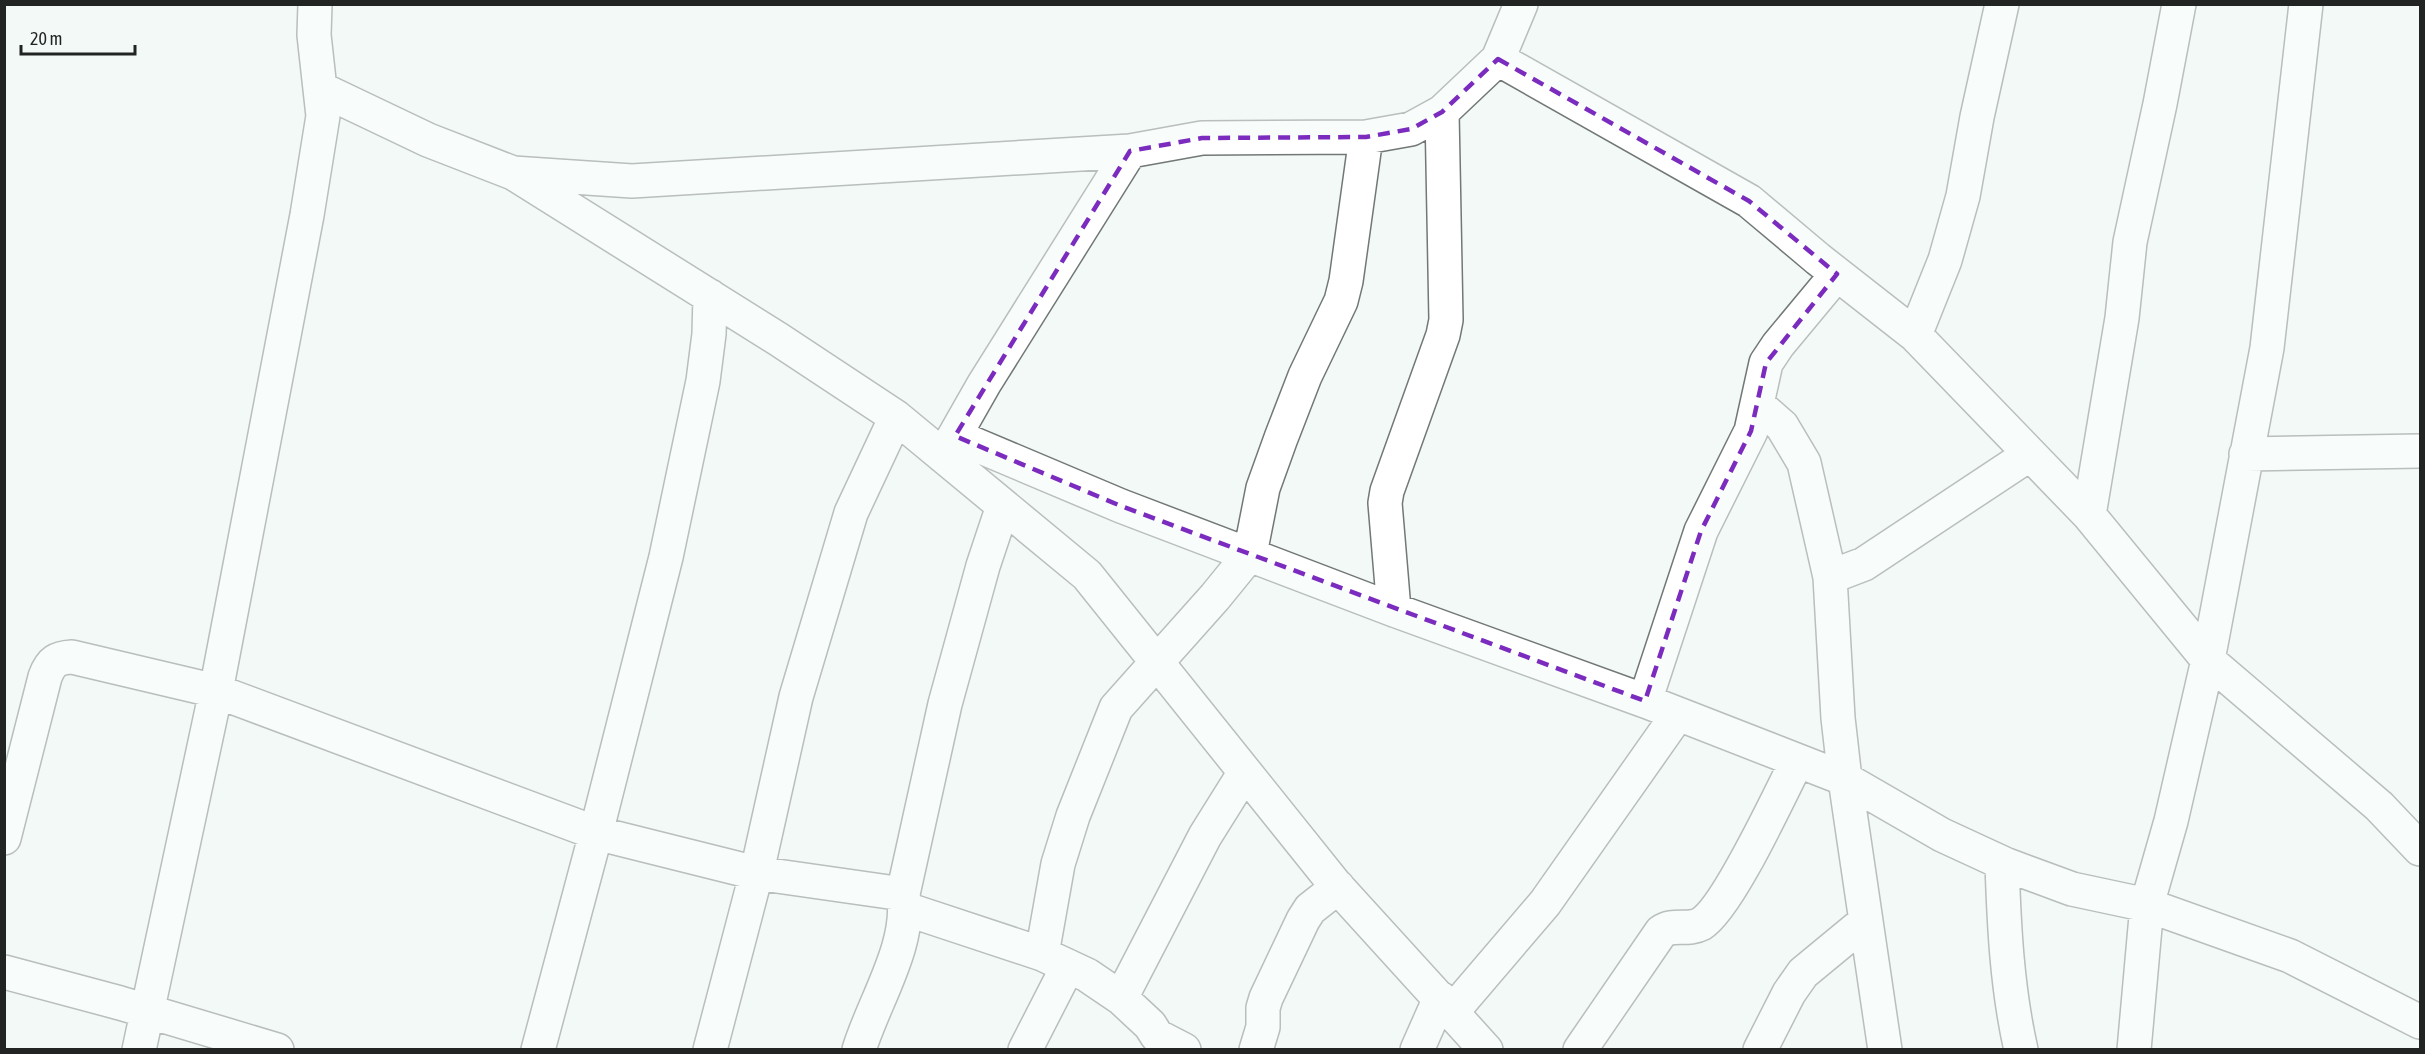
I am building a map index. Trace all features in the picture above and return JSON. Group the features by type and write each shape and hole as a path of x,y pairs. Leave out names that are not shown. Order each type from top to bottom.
{"street":[{"path":"139,1050 216,691 307,215 323,116 314,35 315,4"},
{"path":"513,173 632,181 1130,151 1202,138 1366,137 1411,129 1442,112 1498,59 1521,4"},
{"path":"1915,335 1946,260 1963,196 1977,117 2002,4"},
{"path":"2089,515 2122,318 2130,242 2179,4"},
{"path":"2134,1050 2147,905 2171,821 2208,660 2267,348 2306,4"},
{"path":"1498,59 1749,201 1915,335 2089,515 2208,660 2379,806 2421,849"},
{"path":"321,89 428,140 513,173 710,296 896,417 949,447 1121,506 1394,610 1645,701 1845,779 1942,836 2002,863 2072,889 2147,905 2290,956 2421,1022"},
{"path":"1394,610 1385,503 1387,491 1443,335 1446,320 1442,112"},
{"path":"1025,1050 1055,960 1058,864 1073,816 1116,708 1250,554 1263,488 1305,376 1341,301 1366,137"},
{"path":"949,447 984,384 1130,151"},
{"path":"1645,701 1701,531 1751,431 1766,363 1837,274"},
{"path":"538,1050 596,833 668,545 703,381 709,334 710,296"},
{"path":"1758,405 1782,426 1804,463 1830,577 1838,718 1845,779 1885,1050"},
{"path":"710,1050 756,873 796,697 851,513 896,417"},
{"path":"949,447 1003,506 1087,575 1338,887 1483,1048"},
{"path":"2246,454 2421,451"},
{"path":"1830,577 1864,564 2030,454"},
{"path":"859,1050 892,966 945,704 983,566 1003,506"},
{"path":"4,838 49,666 58,658 72,657 216,691 596,833 756,873 905,901 1055,960 1087,975 1121,998 1143,1037 1157,1036 1184,1050"},
{"path":"1417,1050 1446,1005 1545,903 1678,714"},
{"path":"1580,1050 1661,932 1668,927 1691,927 1701,924 1727,895 1797,761"},
{"path":"1121,998 1205,836 1245,772"},
{"path":"2002,863 2004,928 2010,997 2021,1050"},
{"path":"1256,1050 1263,1027 1263,1008 1266,998 1303,920 1310,909 1338,887"},
{"path":"1760,1050 1789,993 1803,974 1866,921"},
{"path":"4,972 149,1011 277,1050"}],"highlighted area":[{"path":"1498,59 1749,201 1837,274 1766,363 1751,431 1701,531 1645,701 1121,506 955,436 1130,151 1202,138 1366,137 1411,129 1442,112"}]}
